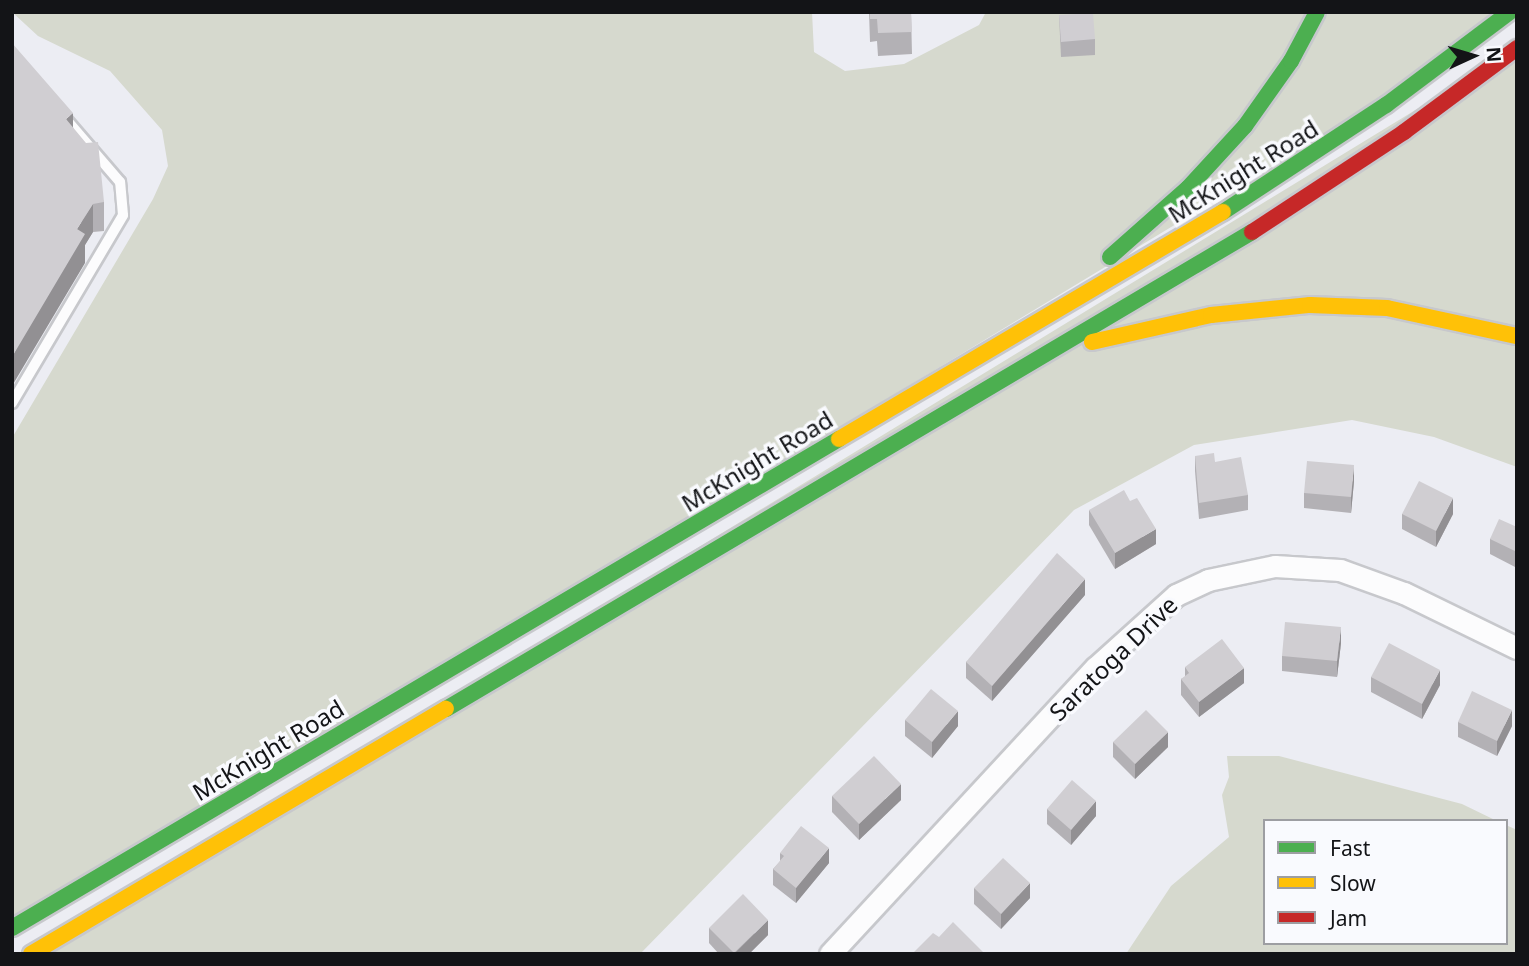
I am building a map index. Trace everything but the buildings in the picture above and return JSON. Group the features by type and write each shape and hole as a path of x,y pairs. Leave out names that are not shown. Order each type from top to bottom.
{"highway":[{"path":"1025,329 1155,219 1216,158 1269,94 1317,12"},
{"name":"McKnight Road","path":"12,928 1025,329 1316,153 1510,12"},
{"path":"32,954 1303,200 1517,48"},
{"path":"1043,356 1166,323 1310,304 1400,310 1517,336"}],"street":[{"name":"Saratoga Drive","path":"830,954 1095,668 1176,595 1209,580 1275,566 1340,570 1404,593 1517,648"}],"lane":[{"path":"12,403 123,215 120,182 57,110"}],"shaded area":[{"path":"12,12 812,12 814,52 845,71 904,64 979,25 986,12 1510,12 1459,53 12,928 12,438 153,199 168,166 162,130 110,71 38,36"},
{"path":"1517,48 1517,467 1434,437 1352,420 1194,445 1074,510 640,954 32,954"},
{"path":"1227,756 1279,756 1462,804 1493,819 1263,819 1263,945 1508,945 1508,826 1517,830 1517,954 1126,954 1171,886 1229,837 1222,795 1229,777"}],"traffic: fast":[{"path":"1110,257 1188,188 1245,126 1291,61 1317,12"},
{"path":"1223,212 1386,105 1510,12"},
{"path":"446,709 1252,232"},
{"path":"12,928 839,439"}],"traffic: slow":[{"path":"839,439 1223,212"},
{"path":"1092,342 1211,315 1310,305 1387,308 1517,336"},
{"path":"31,954 446,709"}],"traffic: jam":[{"path":"1252,232 1404,132 1517,48"}]}
